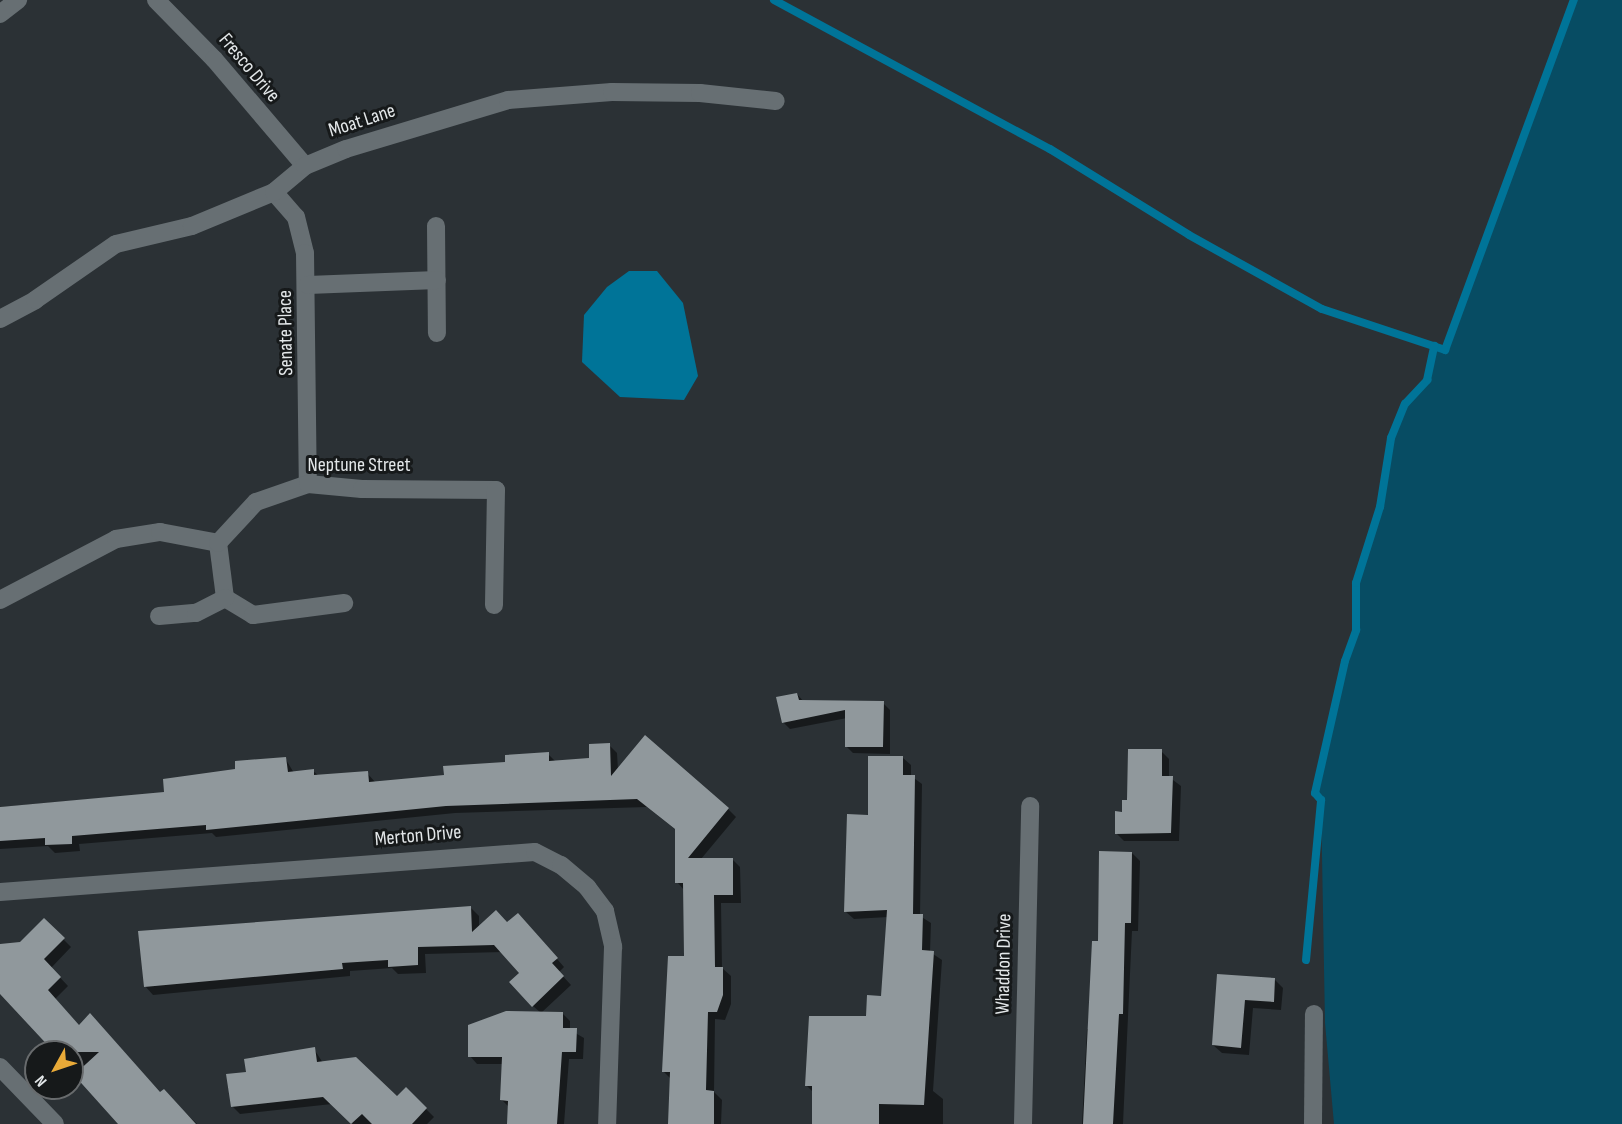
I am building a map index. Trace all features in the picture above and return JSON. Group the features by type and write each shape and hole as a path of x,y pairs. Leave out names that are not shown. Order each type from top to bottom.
{"street":[{"path":"0,14 18,0"},
{"name":"Fresco Drive","path":"156,0 214,59 305,166"},
{"name":"Moat Lane","path":"0,319 35,300 116,244 192,226 274,192 305,166 346,148 508,100 623,92 700,93 776,101"},
{"name":"Senate Place","path":"274,192 296,217 308,285 308,484"},
{"path":"436,226 437,333"},
{"path":"308,285 437,280"},
{"name":"Neptune Street","path":"218,543 256,502 308,484 362,489 496,490 494,605"},
{"path":"0,600 116,539 160,532 218,543 225,598"},
{"path":"225,598 253,615 344,603"},
{"path":"159,616 196,613 225,598"},
{"name":"Whaddon Drive","path":"1023,1124 1030,806"},
{"name":"Merton Drive","path":"0,892 534,852 561,865 587,887 605,911 613,947 607,1124"},
{"path":"1313,1124 1314,1014"},
{"path":"0,1066 54,1124"}],"shaded area":[{"path":"1574,0 1622,0 1622,1124 1334,1124 1325,1023 1321,800 1315,793 1345,661 1356,630 1356,583 1380,507 1391,438 1405,404 1427,380 1434,346 1445,349"},
{"path":"629,271 657,271 683,303 698,376 684,400 620,397 582,362 584,315 607,287"}],"building":[{"path":"797,693 799,700 884,701 883,747 845,747 845,710 782,723 776,697"},
{"path":"645,735 729,808 688,858 733,858 733,895 714,895 715,967 723,967 723,995 717,1012 708,1012 706,1090 714,1091 714,1124 668,1124 670,1072 662,1072 668,956 684,956 683,883 675,883 675,829 637,799 446,806 206,830 206,825 72,836 72,844 45,845 45,838 0,841 0,807 164,792 163,779 235,769 235,761 286,757 288,772 314,769 314,775 368,771 369,782 444,775 443,766 505,762 505,755 549,752 549,761 589,758 589,744 610,743 611,776"},
{"path":"1128,749 1162,749 1162,776 1173,776 1171,833 1115,834 1115,811 1122,812 1122,800 1127,800"},
{"path":"868,756 903,756 903,775 915,775 913,914 923,914 922,950 934,951 924,1105 879,1104 879,1124 812,1124 812,1086 805,1086 809,1016 866,1016 867,995 881,996 887,910 844,912 847,814 868,815"},
{"path":"1099,851 1132,852 1131,923 1125,923 1123,1014 1119,1014 1113,1124 1083,1124 1092,941 1098,941"},
{"path":"471,906 472,932 496,910 507,922 518,913 558,958 552,963 564,976 532,1007 509,982 519,973 494,945 418,947 418,965 388,967 388,960 342,963 343,969 144,987 138,931"},
{"path":"44,918 65,938 44,959 61,977 48,990 79,1025 90,1013 160,1092 164,1089 196,1124 118,1124 84,1086 84,1066 99,1052 84,1052 84,1040 43,1040 0,994 0,944 20,942"},
{"path":"1217,974 1275,978 1274,1002 1245,1000 1241,1048 1212,1045"},
{"path":"506,1011 563,1012 563,1028 577,1028 576,1052 562,1052 557,1124 507,1124 508,1101 500,1100 502,1057 468,1057 468,1025"},
{"path":"315,1047 317,1062 356,1057 397,1096 406,1087 427,1108 412,1124 372,1124 362,1114 351,1124 323,1097 231,1107 226,1074 246,1072 244,1059"}],"waterway":[{"path":"774,0 1050,149 1189,235 1322,309 1445,350 1574,0"},
{"path":"1306,960 1321,800 1315,793 1345,661 1356,630 1356,583 1380,507 1391,438 1405,404 1427,380 1434,346"}]}
